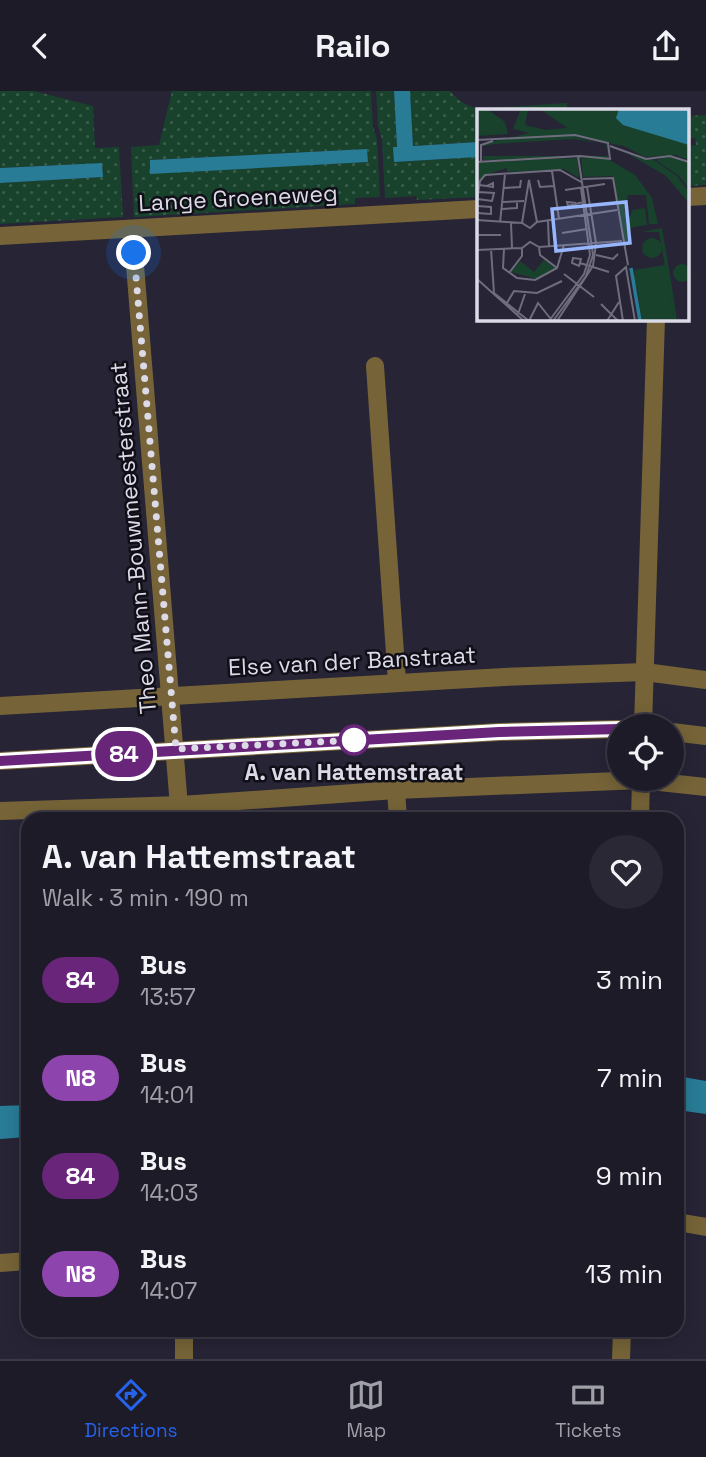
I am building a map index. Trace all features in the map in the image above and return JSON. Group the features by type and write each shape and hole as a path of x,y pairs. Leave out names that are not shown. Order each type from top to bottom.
{"street":[{"path":"688,197 706,196"},
{"name":"Lange Groeneweg","path":"0,236 477,209"},
{"name":"Theo Mann-Bouwmeesterstraat","path":"134,253 181,812"},
{"path":"643,714 656,320"},
{"path":"375,366 397,682"},
{"name":"Else van der Banstraat","path":"0,706 397,682 645,672 706,680"},
{"path":"0,761 499,732 607,729"},
{"path":"684,733 706,736"},
{"path":"0,811 181,812 396,790 607,781"},
{"path":"684,784 706,786"},
{"path":"396,790 398,812"},
{"path":"640,812 641,791"},
{"path":"684,1223 706,1227"},
{"path":"0,1263 21,1262"},
{"path":"184,1337 184,1359"},
{"path":"621,1359 622,1337"}],"green space":[{"path":"0,91 34,91 93,106 95,148 119,147 123,217 0,224 0,183 103,177 102,163 0,168"},
{"path":"172,91 371,91 380,197 355,198 355,204 134,217 131,147 159,145","holes":["367,149 368,162 150,173 150,160"]},
{"path":"376,91 394,91 397,147 394,162 477,157 477,197 417,200 416,196 385,198 382,139 378,126"},
{"path":"410,91 450,91 463,103 479,109 477,142 413,146"},
{"path":"567,103 567,109 479,109"},
{"path":"706,115 706,185 688,186 688,146 696,145 695,138 688,139 688,116"}],"water":[{"path":"394,91 410,91 413,146 477,142 477,157 394,162 393,147 397,147"},
{"path":"367,149 368,162 150,174 150,160"},
{"path":"102,163 103,177 0,183 0,168"},
{"path":"684,1077 706,1081 706,1114 684,1111"},
{"path":"21,1105 21,1138 0,1139 0,1106"}],"bus line":[{"name":"84","path":"0,761 176,749 607,729"}],"place":[{"name":"A. van Hattemstraat","path":"354,740"}],"route":[{"path":"134,253 176,749 358,740 354,740"}]}
